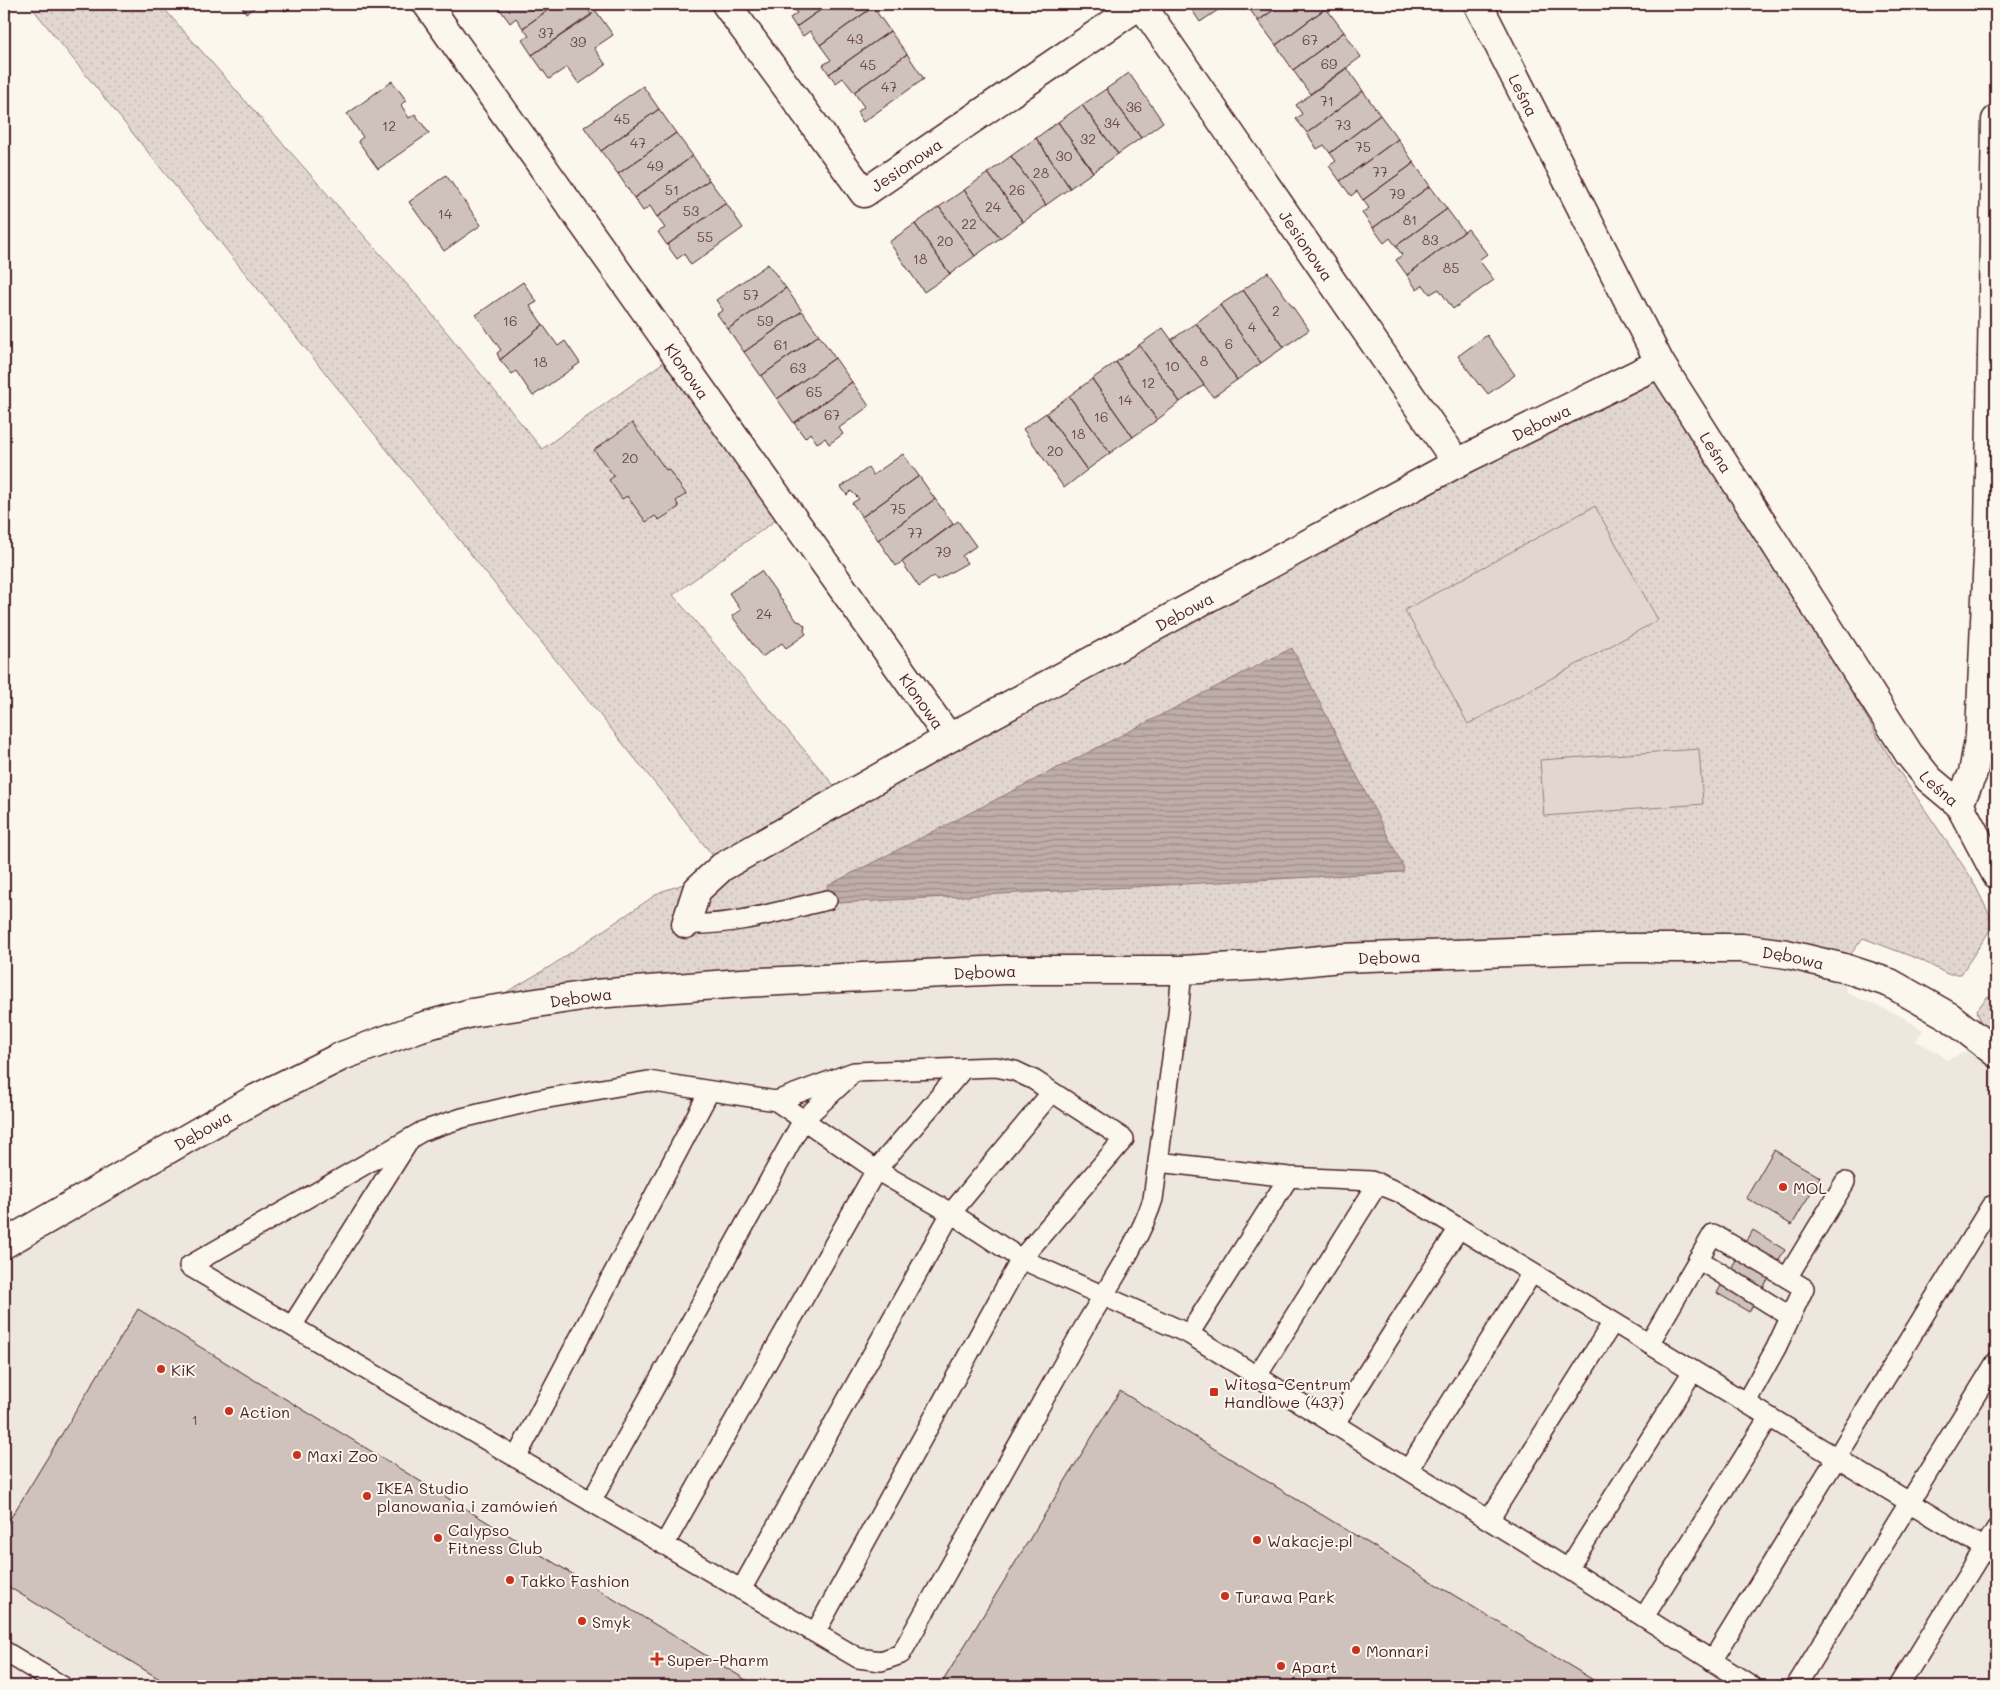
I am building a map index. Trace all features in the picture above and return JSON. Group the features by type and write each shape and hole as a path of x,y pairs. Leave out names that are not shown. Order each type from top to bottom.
{"street":[{"name":"Klonowa","path":"427,4 949,738"},
{"name":"Jesionowa","path":"726,4 864,193 1141,4 1457,463"},
{"name":"Leśna","path":"1478,4 1660,363 1909,754 1929,779 1959,804 1996,874"},
{"path":"1959,804 1973,772 1980,734 1989,531 1994,344 1996,120"},
{"name":"Dębowa","path":"686,924 697,890 722,867 949,738 1457,463 1660,363"},
{"name":"Dębowa","path":"4,1244 188,1136 302,1075 379,1041 471,1013 595,994 742,983 1004,970 1182,970 1271,965 1340,958 1624,948 1742,948 1787,954 1841,967 1890,983 1950,1017 1996,1053"}],"lane":[{"path":"686,924 730,923 827,900"},
{"path":"1182,970 1178,1014 1153,1199 1149,1212 1102,1296 901,1654 881,1661 858,1658 189,1266 423,1131 462,1118 537,1100 648,1081 776,1101 876,1170 951,1213 1021,1259 1102,1296 1189,1334 1568,1569 1752,1686"},
{"path":"776,1101 854,1072 996,1067 1016,1071 1124,1138 1021,1259 815,1633"},
{"path":"664,1545 876,1170 964,1068"},
{"path":"591,1502 803,1120 854,1072"},
{"path":"516,1458 709,1092"},
{"path":"741,1590 951,1213 1052,1092"},
{"path":"292,1326 411,1138"},
{"path":"1158,1162 1289,1177 1371,1180 1403,1194 1990,1551"},
{"path":"1189,1334 1289,1177"},
{"path":"1787,1278 1845,1182"},
{"path":"1257,1376 1378,1183"},
{"path":"1712,1661 1991,1206 1996,1209"},
{"path":"1334,1425 1459,1228"},
{"path":"1649,1344 1713,1234 1804,1288 1791,1317 1746,1402"},
{"path":"1698,1259 1791,1317"},
{"path":"1408,1470 1532,1273"},
{"path":"1489,1520 1613,1322"},
{"path":"1796,1686 1996,1362"},
{"path":"1568,1569 1693,1370"},
{"path":"1644,1617 1769,1416"},
{"path":"1899,1686 1990,1551 1996,1528"},
{"path":"4,1651 62,1686"}],"shaded area":[{"path":"29,4 160,4 418,297 542,449 675,354 788,511 673,595 844,797 1660,363 1892,761 1972,879 1994,924 1961,974 1947,974 1921,960 1863,938 1841,967 1787,954 1182,970 471,1013 551,966 660,892 716,873 722,867"},
{"path":"1595,506 1658,620 1468,724 1405,610"},
{"path":"1292,648 1404,868 1403,872 838,903 830,897 827,886"},
{"path":"1699,749 1703,804 1544,816 1540,760"},
{"name":"Turawa Park","path":"1624,948 1841,967 1847,993 1901,1016 1923,1030 1916,1041 1937,1052 1947,1060 1986,1043 1996,1053 1996,1686 4,1686 4,1244 257,1098 533,1002"},
{"path":"1996,993 1996,1053 1986,1043 1977,1010 1987,997"}],"building":[{"path":"240,4 260,4 246,13"},
{"path":"281,4 295,4 285,11"},
{"path":"505,4 556,4 523,28 516,18 510,23 499,8"},
{"path":"556,4 584,4 592,15 532,55 522,40 529,36 523,28"},
{"path":"791,4 829,4 796,27 790,18 797,13"},
{"path":"829,4 871,4 873,7 820,45 810,31 803,36 796,27"},
{"path":"1188,4 1227,4 1200,22"},
{"path":"1246,4 1282,4 1258,21"},
{"path":"1282,4 1324,4 1326,8 1276,45 1258,21"},
{"path":"873,7 890,31 829,74 823,65 831,60 820,45"},
{"path":"1326,8 1344,32 1293,70 1276,45"},
{"path":"596,11 613,35 594,48 606,65 579,84 567,67 549,79 532,55"},
{"path":"890,31 907,54 854,92 843,78 836,83 829,74"},
{"path":"1344,32 1361,57 1310,94 1293,70"},
{"path":"907,54 924,79 863,122 857,112 864,107 854,92"},
{"path":"1347,68 1363,91 1307,133 1296,119 1302,114 1296,105"},
{"path":"1129,73 1163,122 1141,138 1106,89"},
{"path":"392,81 406,100 401,105 409,118 415,114 429,133 378,169 358,141 363,137 347,114"},
{"path":"643,86 659,109 601,151 584,127"},
{"path":"1106,89 1141,138 1118,154 1082,105"},
{"path":"1363,91 1380,115 1330,153 1324,145 1317,149 1307,133"},
{"path":"1082,105 1118,154 1093,172 1058,122"},
{"path":"659,109 676,133 618,174 601,151"},
{"path":"1380,115 1398,139 1340,181 1329,166 1336,161 1330,153"},
{"path":"1058,122 1093,172 1070,188 1036,138"},
{"path":"676,133 693,156 634,198 618,174"},
{"path":"1036,138 1070,188 1046,205 1011,156"},
{"path":"1398,139 1414,163 1363,200 1357,191 1351,196 1340,181"},
{"path":"693,156 709,180 657,217 650,206 643,211 634,198"},
{"path":"1011,156 1046,205 1023,222 988,173"},
{"path":"1414,163 1430,186 1373,228 1362,213 1369,208 1363,200"},
{"path":"988,173 1023,222 1000,238 964,190"},
{"path":"446,175 481,225 444,251 409,202"},
{"path":"709,180 726,203 667,245 658,232 665,228 657,217"},
{"path":"1430,186 1447,209 1396,246 1390,238 1384,243 1373,228"},
{"path":"964,190 1000,238 975,256 939,207"},
{"path":"726,203 743,228 691,265 684,254 677,259 667,245"},
{"path":"939,207 975,256 950,274 915,224"},
{"path":"1447,209 1464,232 1407,275 1396,260 1402,255 1396,246"},
{"path":"915,224 950,274 924,292 889,242"},
{"path":"1468,229 1487,254 1479,260 1494,280 1453,309 1439,289 1430,294 1423,285 1417,290 1407,275"},
{"path":"768,264 786,288 728,329 717,314 723,310 716,300"},
{"path":"1268,272 1309,330 1284,347 1243,290"},
{"path":"523,282 537,302 530,306 543,325 500,360 497,353 501,350 476,315"},
{"path":"786,288 802,311 744,352 728,329"},
{"path":"1243,290 1284,347 1261,363 1220,305"},
{"path":"1220,305 1261,363 1237,380 1196,323"},
{"path":"802,311 819,335 761,376 744,352"},
{"path":"1196,323 1237,380 1213,397 1171,340"},
{"path":"543,325 558,346 565,341 580,363 533,396 516,371 512,374 500,360"},
{"path":"1163,328 1204,385 1180,402 1139,345"},
{"path":"819,335 835,358 777,399 761,376"},
{"path":"1487,335 1515,375 1488,394 1458,356"},
{"path":"1139,345 1180,402 1157,420 1116,362"},
{"path":"835,358 852,382 794,423 777,399"},
{"path":"1116,362 1157,420 1133,437 1092,379"},
{"path":"1092,379 1133,437 1110,453 1069,396"},
{"path":"852,382 869,406 839,428 843,434 829,444 825,438 817,443 810,433 805,438 794,423"},
{"path":"1069,396 1110,453 1087,470 1046,413"},
{"path":"1046,413 1087,470 1064,488 1023,429"},
{"path":"632,423 686,494 676,501 679,507 659,520 655,516 646,522 627,496 622,499 609,480 614,476 594,450"},
{"path":"903,454 919,476 862,517 852,503 859,499 851,491 847,495 841,487 868,468 873,475"},
{"path":"919,476 935,499 878,540 862,517"},
{"path":"935,499 953,524 896,566 878,540"},
{"path":"958,521 976,546 962,556 967,563 937,580 934,576 919,587 902,562"},
{"path":"761,571 797,621 805,626 804,631 806,634 786,648 782,643 762,657 732,616 741,610 729,593"},
{"name":"MOL","path":"1774,1150 1820,1177 1792,1225 1746,1198"},
{"path":"1753,1230 1785,1250 1749,1312 1717,1293"},
{"path":"138,1309 756,1686 171,1686 4,1584 4,1529"},
{"name":"Turawa Park","path":"1120,1391 1314,1510 1603,1686 940,1686"}],"place":[{"name":"MOL","path":"1783,1187"},
{"name":"KiK","path":"161,1369"},
{"name":"Witosa-Centrum Handlowe (437)","path":"1214,1392"},
{"name":"Action","path":"229,1411"},
{"name":"Maxi Zoo","path":"297,1455"},
{"name":"IKEA Studio planowania i zamówień","path":"367,1496"},
{"name":"Calypso Fitness Club","path":"438,1538"},
{"name":"Wakacje.pl","path":"1257,1540"},
{"name":"Takko Fashion","path":"510,1580"},
{"name":"Turawa Park","path":"1225,1596"},
{"name":"Smyk","path":"582,1621"},
{"name":"Monnari","path":"1356,1650"},
{"name":"Super-Pharm","path":"657,1659"},
{"name":"Apart","path":"1281,1666"}]}
